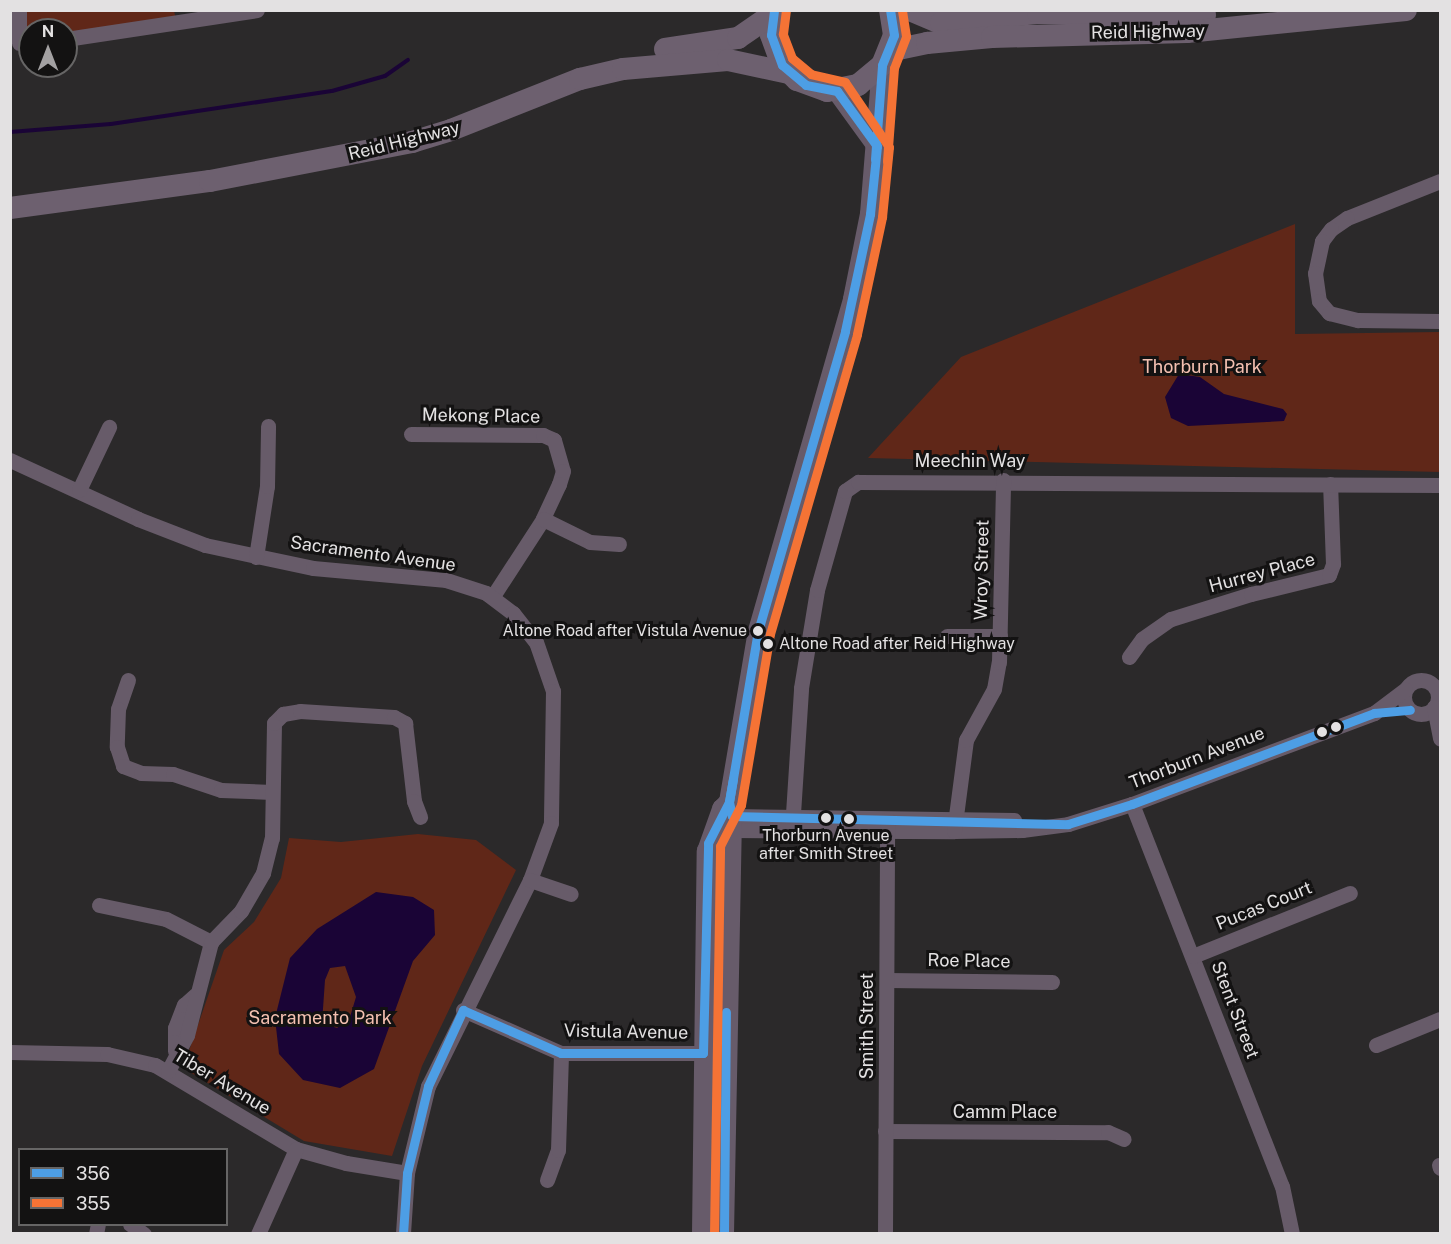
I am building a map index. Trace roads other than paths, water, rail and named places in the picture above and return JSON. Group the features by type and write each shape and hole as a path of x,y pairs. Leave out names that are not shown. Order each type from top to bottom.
{"highway":[{"path":"773,12 773,45 789,73 816,89 837,91 867,80 886,58 894,35 890,10"},
{"name":"Reid Highway","path":"910,10 941,23 1038,13 1188,16 1269,10"},
{"name":"Reid Highway","path":"886,58 927,43 992,37 1187,32 1406,10"},
{"name":"Reid Highway","path":"10,194 205,168 372,136 446,118 589,62 730,40 754,29 773,12"},
{"name":"Reid Highway","path":"10,208 210,182 412,142 451,130 580,79 623,69 728,60 789,73"}],"main road":[{"path":"723,1233 730,816 758,631 841,348 871,195 886,58"},
{"path":"837,91 877,146"},
{"path":"702,1233 707,851 722,809 730,816"}],"street":[{"path":"78,37 176,17 257,10"},
{"path":"1440,181 1347,218 1331,229 1322,241 1315,273 1320,301 1329,313 1358,320 1440,321"},
{"path":"256,557 267,486 268,426"},
{"path":"79,490 109,427"},
{"name":"Mekong Place","path":"411,434 543,435 554,440 563,471 543,519 493,596"},
{"name":"Sacramento Avenue","path":"10,460 138,519 205,545 313,568 446,580 493,596 536,642 553,691 551,823 530,880 463,1010 428,1086 407,1173 404,1233"},
{"name":"Meechin Way","path":"793,823 801,688 817,590 845,491 858,482 878,479 1440,485"},
{"name":"Wroy Street","path":"955,825 966,740 994,689 1000,636 1003,480"},
{"name":"Hurrey Place","path":"1130,657 1142,639 1171,620 1251,594 1329,575 1333,564 1330,484"},
{"path":"543,519 590,542 620,544"},
{"path":"947,636 1000,636"},
{"path":"128,680 118,709 117,747 123,766 141,773 172,774 221,790 272,792"},
{"name":"Thorburn Avenue","path":"1374,713 1415,681 1435,682"},
{"path":"1435,682 1436,688 1428,706 1439,735"},
{"path":"1406,690 1404,699 1428,706"},
{"name":"Thorburn Avenue","path":"730,816 793,823 955,825 1022,820 1031,826 1068,824 1132,804 1374,713 1428,706"},
{"path":"168,1071 175,1052 174,1028 184,1005 195,995 211,942 241,911 263,873 272,838 274,723 283,714 300,711 394,717 405,723 409,736 414,801 420,817"},
{"name":"Stent Street","path":"1132,804 1282,1186 1292,1233"},
{"name":"Smith Street","path":"885,1233 887,824"},
{"path":"530,880 571,894"},
{"name":"Pucas Court","path":"1193,956 1350,893"},
{"path":"99,906 166,919 211,942"},
{"name":"Roe Place","path":"887,980 1052,982"},
{"name":"Vistula Avenue","path":"463,1010 561,1053 726,1053"},
{"path":"1376,1045 1440,1019"},
{"name":"Tiber Avenue","path":"10,1052 107,1054 168,1071 296,1149 346,1163 407,1173"},
{"path":"547,1180 558,1150 561,1053"},
{"name":"Camm Place","path":"885,1131 1108,1132 1124,1140"},
{"path":"258,1233 296,1149"}],"waterway":[{"path":"10,132 111,124 332,91 385,76 408,60"}],"place":[{"name":"Altone Road after Vistula Avenue","path":"758,631"},
{"name":"Altone Road after Reid Highway","path":"768,644"},
{"name":"Thorburn Avenue after Smith Street","path":"826,818"}],"park label":[{"name":"Thorburn Park","path":"1202,367"},
{"name":"Sacramento Park","path":"320,1018"}]}
